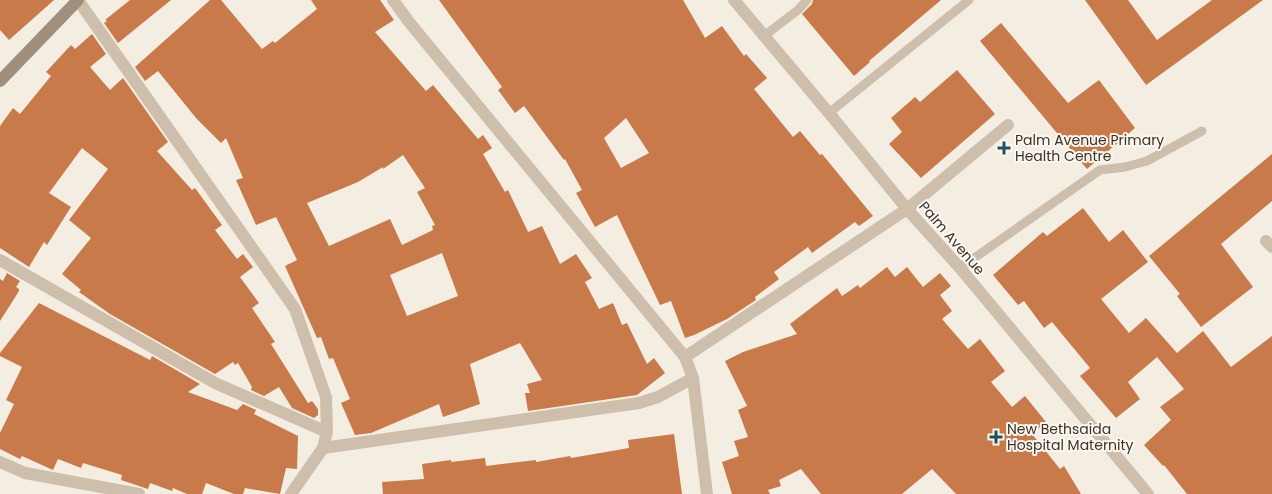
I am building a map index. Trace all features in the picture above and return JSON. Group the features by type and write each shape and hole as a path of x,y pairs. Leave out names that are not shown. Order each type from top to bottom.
{"main road":[{"path":"0,81 78,0"}],"street":[{"path":"78,0 295,309 326,397 327,432 323,448 291,494"},
{"path":"393,0 685,357 693,378 707,494"},
{"name":"Palm Avenue","path":"734,0 907,209 960,268 1148,494"},
{"path":"685,357 907,209 1008,124"},
{"path":"0,260 215,383 327,432"},
{"path":"323,448 639,403 658,397 693,378"},
{"path":"0,462 25,473 139,494"}],"lane":[{"path":"764,36 798,10 807,0"},
{"path":"829,113 969,0"},
{"path":"960,268 1100,170 1125,167 1147,161 1202,131"}],"building":[{"path":"0,0 54,0 9,40 0,30"},
{"path":"130,0 171,0 118,43 104,23 107,21 105,20"},
{"path":"210,0 221,0 262,49 273,41 275,43 317,9 311,0 380,0 394,20 375,32 426,91 433,85 478,139 483,135 492,148 483,154 505,192 508,190 528,232 542,226 560,264 576,254 592,278 585,282 599,309 613,303 622,325 627,323 647,364 654,358 665,373 637,395 528,411 525,393 530,393 527,384 542,380 520,343 470,364 480,404 443,417 439,404 371,433 355,435 341,403 350,399 333,358 329,359 321,337 317,338 285,266 297,260 276,217 256,225 236,180 243,178 226,138 221,143 196,118 158,71 145,81 135,67","holes":["403,155 425,188 417,192 435,225 432,226 433,230 402,245 390,219 329,246 307,203 358,182 383,167 383,169","442,253 458,296 407,316 390,275"]},
{"path":"439,0 683,0 705,38 722,26 744,56 746,54 767,78 754,89 793,137 800,131 820,155 822,154 873,216 859,226 855,222 812,253 808,247 774,272 779,279 755,297 756,300 727,319 685,338 671,301 660,305 617,215 595,227 576,193 582,190 565,159 524,106 515,113 498,90 502,87","holes":["626,118 649,153 621,168 604,138"]},
{"path":"813,0 941,0 854,76 802,14 812,4"},
{"path":"1085,0 1128,0 1157,40 1212,0 1263,0 1146,85"},
{"path":"1001,23 1068,103 1099,80 1135,128 1087,169 980,41"},
{"path":"92,34 106,54 90,67 110,90 123,78 168,142 157,151 192,190 195,188 222,225 215,230 237,259 243,254 253,267 240,277 259,303 252,308 275,342 271,344 308,403 312,401 318,409 318,415 314,418 292,408 279,387 264,396 251,390 252,387 238,363 235,365 233,362 215,374 110,314 79,292 81,290 62,274 91,238 69,220 108,169 82,148 49,193 71,207 47,245 44,242 29,267 0,248 0,126 13,108 20,114 51,76 46,72 71,45 75,49"},
{"path":"957,70 995,114 921,178 889,144 902,132 891,118 915,97 920,102"},
{"path":"1272,154 1272,201 1221,244 1253,287 1201,327 1177,296 1180,294 1149,256"},
{"path":"1083,208 1109,242 1123,230 1148,262 1101,299 1129,333 1146,318 1177,353 1203,331 1231,367 1272,336 1272,494 1187,494 1164,465 1144,445 1171,420 1160,407 1184,389 1157,357 1128,382 1140,399 1116,418 1080,376 1090,368 1052,322 1044,328 1024,301 1018,305 993,275 1043,232 1047,236"},
{"path":"887,267 895,277 907,267 923,287 940,273 951,286 940,295 952,311 942,319 968,349 980,339 1005,371 991,382 1012,407 1025,396 1046,422 1032,434 1060,469 1064,466 1081,494 956,494 932,469 902,494 821,494 801,469 779,480 781,486 768,490 770,494 732,494 722,462 739,456 734,441 748,437 738,410 747,406 725,361 743,352 797,334 790,324 837,288 842,296 858,285 860,288"},
{"path":"7,273 20,281 16,287 19,291 0,321 0,279 3,281"},
{"path":"39,303 150,360 152,356 200,384 188,392 237,410 243,404 256,410 254,414 298,436 297,469 286,468 280,494 245,488 243,494 234,494 206,483 202,494 187,494 173,488 172,491 150,483 148,489 121,480 122,475 83,463 81,468 58,459 53,470 22,456 20,459 0,449 0,433 14,404 6,400 22,367 0,356 0,353"},
{"path":"674,434 682,494 383,494 382,482 424,479 422,464 485,458 486,466 536,460 536,462 570,456 571,458 629,448 628,440"}],"place":[{"name":"Palm Avenue Primary Health Centre","path":"1004,148"},
{"name":"New Bethsaida Hospital Maternity","path":"996,437"}]}
